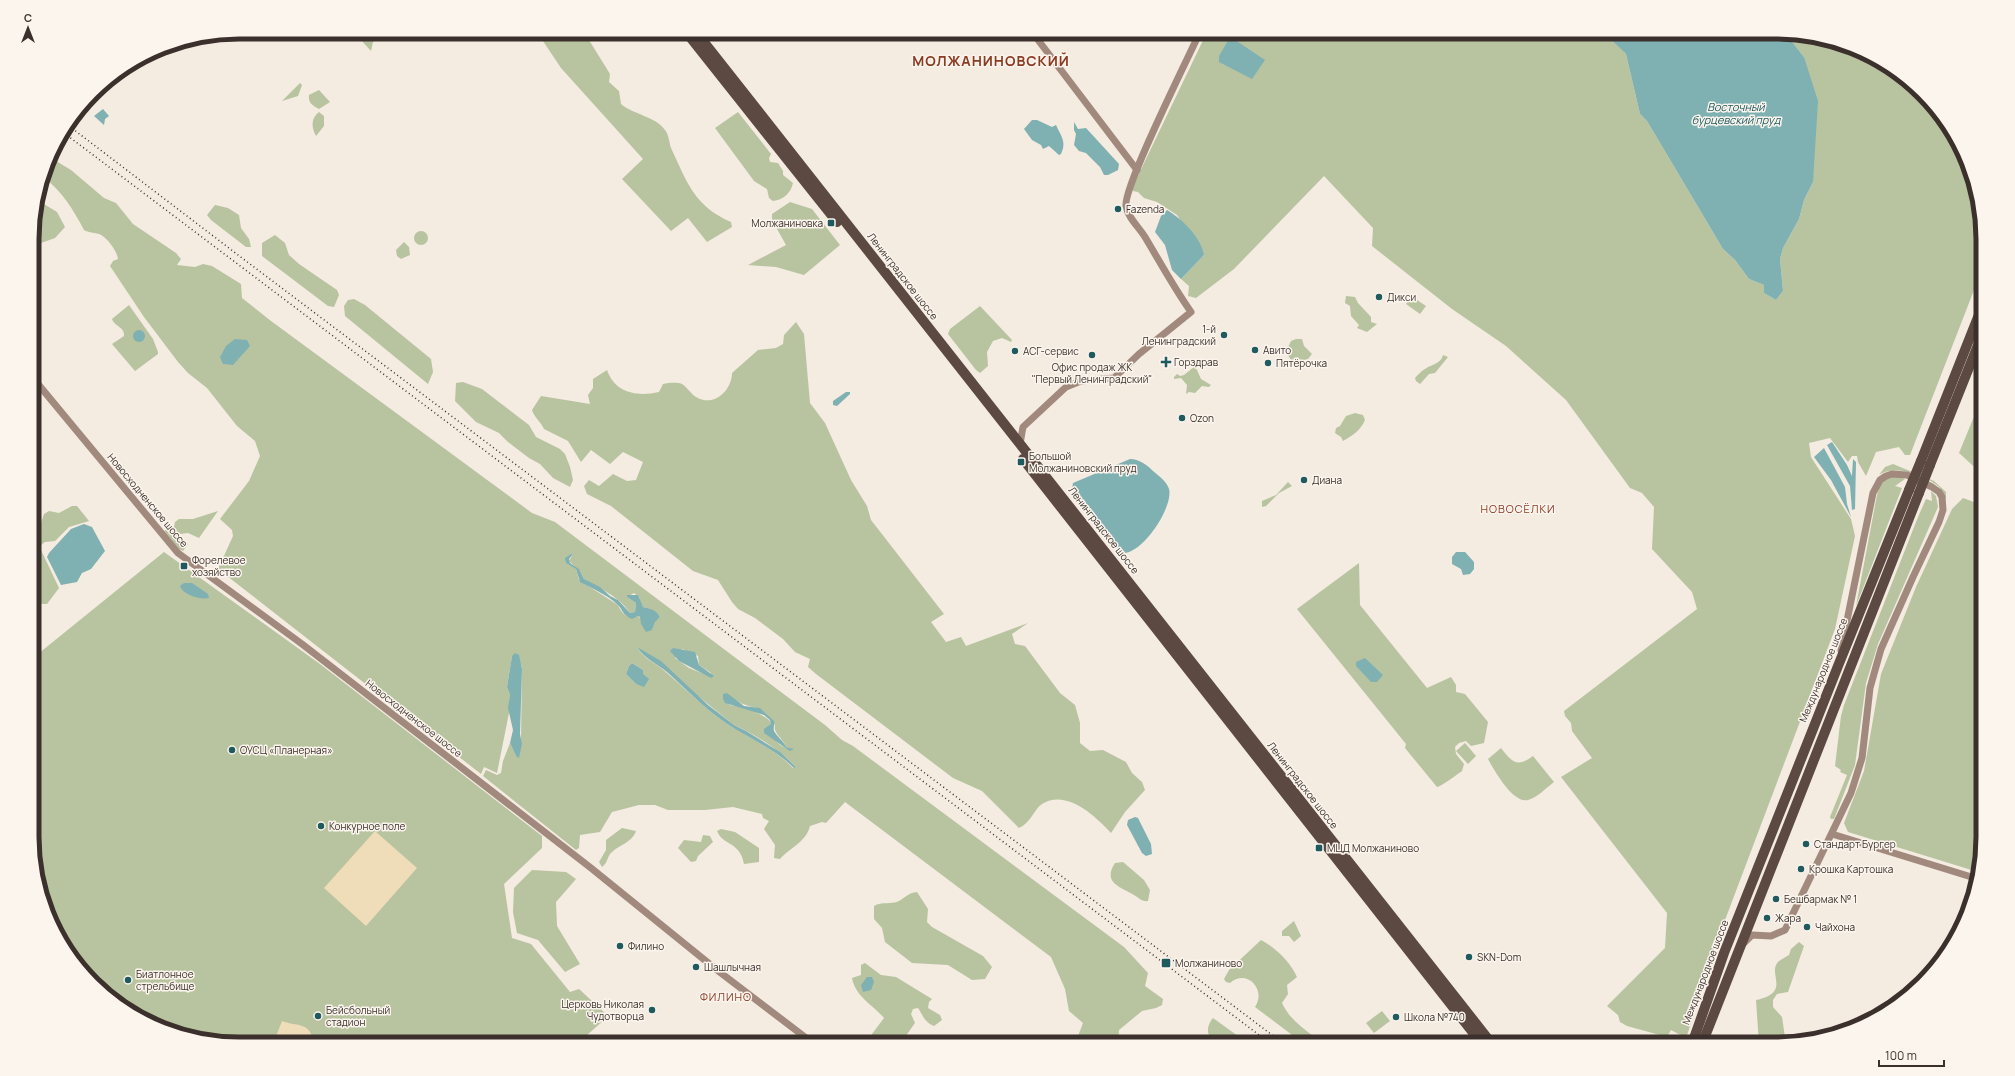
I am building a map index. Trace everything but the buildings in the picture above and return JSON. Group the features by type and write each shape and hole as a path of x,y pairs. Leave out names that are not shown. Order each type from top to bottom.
{"highway":[{"name":"Ленинградское шоссе","path":"692,39 1476,1037"},
{"name":"Ленинградское шоссе","path":"702,39 1486,1037"},
{"name":"Международное шоссе","path":"1696,1037 1737,951 1754,909 1925,463 1976,323"},
{"name":"Международное шоссе","path":"1925,463 1976,348"},
{"name":"Международное шоссе","path":"1696,1037 1724,954 1838,666 1914,492"}],"street":[{"path":"1037,39 1137,170"},
{"path":"1006,426 1017,428 1023,427 1066,387 1081,381 1114,378 1139,354 1191,312 1178,295 1160,262 1127,211 1126,200 1137,170 1197,39"},
{"name":"Новосходненское шоссе","path":"39,385 178,553 308,649 591,868 717,970 805,1037"},
{"path":"1020,444 1023,427"},
{"path":"1737,951 1752,935 1771,936 1785,930 1851,793 1862,758 1870,688 1881,649 1939,522 1942,510 1942,497 1939,492 1932,487 1899,474 1886,476 1880,480 1873,493 1838,666"},
{"path":"1832,834 1972,877"},
{"path":"1754,909 1753,926 1764,936"}],"green space":[{"path":"360,39 376,39 373,42 371,51"},
{"path":"542,39 588,39 610,74 609,82 619,91 621,104 626,108 661,125 668,136 671,148 693,192 700,201 718,216 731,222 732,227 707,242 688,218 671,231 622,179 643,159 561,68"},
{"path":"1204,39 1610,39 1626,54 1640,114 1647,121 1723,249 1735,260 1749,279 1764,285 1764,293 1776,300 1783,291 1780,259 1783,248 1799,219 1804,200 1813,182 1804,57 1790,39 1828,46 1853,54 1865,60 1898,80 1918,97 1935,117 1961,162 1969,187 1976,226 1976,285 1910,455 1905,455 1899,447 1876,452 1866,476 1858,462 1857,456 1852,456 1848,462 1830,438 1809,443 1811,457 1851,519 1855,536 1835,629 1708,965 1711,966 1686,1037 1671,1030 1667,1037 1627,1026 1620,1022 1618,1015 1607,1006 1665,948 1667,913 1561,777 1592,758 1572,731 1571,723 1565,716 1564,711 1697,609 1692,592 1652,549 1654,507 1642,493 1630,488 1566,400 1506,346 1452,309 1372,246 1373,228 1324,176 1234,269 1196,298 1188,296 1189,286 1181,279 1204,255 1177,215 1157,202 1144,198 1138,192 1133,191 1133,186"},
{"path":"300,83 302,85 298,96 282,101"},
{"path":"319,90 330,102 319,109 311,104 309,95"},
{"path":"319,112 324,116 324,126 316,136 313,129 313,120"},
{"path":"738,112 771,154 769,158 770,162 778,163 783,171 783,175 793,183 788,193 780,199 773,201 769,198 767,189 754,181 715,128"},
{"path":"55,160 71,170 104,198 116,203 133,224 176,253 181,259 177,265 195,267 203,264 212,266 241,284 242,298 271,321 532,513 555,522 825,725 842,740 853,746 1124,947 1148,973 1145,986 1163,999 1162,1005 1142,1011 1119,1030 1118,1037 1078,1037 1083,1023 1069,1011 1065,989 1051,957 845,802 826,823 822,822 810,826 808,832 802,840 780,859 774,858 775,845 764,829 769,821 763,818 762,814 733,807 705,810 668,810 655,805 639,805 612,812 600,832 580,835 579,848 576,850 483,776 486,770 497,775 501,773 503,761 510,743 516,756 521,739 522,669 521,664 512,656 507,687 510,695 509,713 497,773 484,767 481,774 218,569 233,536 232,530 220,519 249,481 260,456 255,441 237,426 207,388 188,373 178,362 144,317 110,266 113,261 118,259 116,252 105,238 99,234 84,230 76,215 57,190 48,181","holes":["573,554 569,561 580,571 584,579 615,597 630,613 635,612 636,603 627,597 634,593 639,597 640,603 643,607 653,610 660,617 655,621 652,630 638,616 628,617 621,611 618,605 579,580 576,569 566,561 566,558","637,647 734,725 767,743 796,767 793,768 773,751 717,717","682,649 698,656 699,665 711,673 709,676 689,668 675,658","632,663 643,670 640,685 636,684 626,674","734,699 741,703 761,709 770,717 775,725 775,731 786,747 793,749 788,748 783,746 776,741 772,732 771,722 768,719 752,711 729,705"]},
{"path":"790,202 812,209 840,245 804,275 776,267 748,265 786,245 772,220 772,214"},
{"path":"43,203 57,212 65,227 55,238 41,243 39,246 39,226"},
{"path":"215,205 228,208 239,215 241,228 249,239 251,247 246,247 211,220 207,215"},
{"path":"418,231 424,231 428,235 428,241 424,245 418,245 414,241 414,235"},
{"path":"275,235 285,243 289,255 299,264 337,290 339,295 334,307 328,306 262,256 262,243"},
{"path":"404,242 409,247 410,255 401,259 397,256 396,250"},
{"path":"1346,296 1355,297 1358,303 1371,317 1371,322 1377,324 1367,332 1357,328 1359,325 1351,316 1350,306 1345,303"},
{"path":"1411,296 1426,306 1420,314 1406,304"},
{"path":"354,299 365,305 431,359 433,372 428,384 345,316 344,306 348,300"},
{"path":"129,305 153,339 158,352 158,354 135,371 112,344 124,336 124,333 112,319"},
{"path":"980,306 1012,340 1011,342 1002,338 993,341 987,352 988,366 980,373 948,334 950,329"},
{"path":"796,322 804,334 810,403 825,423 851,480 867,506 871,520 944,614 931,622 946,642 961,637 966,646 1028,623 1012,634 1015,644 1025,646 1060,693 1075,705 1080,723 1080,743 1090,751 1103,750 1126,762 1132,773 1142,782 1145,790 1125,812 1111,833 1089,812 1080,806 1061,800 1051,800 1039,806 1027,823 1019,828 982,791 953,778 816,674 808,667 810,659 795,652 783,639 755,618 738,609 718,580 693,571 611,506 587,494 584,486 589,480 599,486 613,474 627,481 636,480 643,462 623,452 610,464 591,450 581,462 568,441 544,429 532,410 541,396 590,404 588,395 593,388 593,379 607,370 615,384 628,392 643,394 659,392 663,384 677,383 682,384 694,396 703,400 715,399 721,396 729,385 732,373 758,350 776,348 783,344 784,335"},
{"path":"1302,339 1304,346 1312,354 1308,359 1295,362 1291,360 1286,352 1291,341"},
{"path":"1443,355 1448,357 1435,373 1429,374 1420,384 1416,381 1415,378 1420,373 1438,362"},
{"path":"1193,361 1197,363 1196,368 1201,379 1211,385 1209,387 1202,386 1195,393 1189,392 1186,394 1187,385 1181,378 1174,379 1174,377 1177,374 1180,376 1184,375 1194,367"},
{"path":"463,382 482,389 529,425 536,437 560,449 565,454 570,467 573,480 570,487 553,478 540,464 529,458 499,433 476,422 455,401 456,383"},
{"path":"1976,412 1976,469 1959,453"},
{"path":"1355,413 1363,415 1365,420 1356,432 1343,441 1341,437 1335,433 1336,428 1340,426 1346,416"},
{"path":"1893,464 1934,481 1946,492 1946,499 1938,486 1918,475 1909,472 1893,471 1885,472 1879,475 1885,467"},
{"path":"1887,477 1899,477 1905,479 1895,486 1902,488 1856,606 1877,495 1880,485"},
{"path":"1288,482 1292,486 1279,493 1266,506 1262,507 1262,501 1276,495"},
{"path":"1931,491 1936,496 1938,507 1878,644 1866,683 1855,765 1834,819 1831,819 1830,817 1847,775 1840,772 1841,770 1835,766 1841,716 1844,705 1918,517 1926,499 1932,501"},
{"path":"1963,498 1976,503 1976,850 1973,870 1848,832 1844,823 1864,771 1881,674 1916,587 1952,509"},
{"path":"72,506 77,506 89,521 69,527 55,541 45,542 41,545 41,550 59,588 47,604 42,604 39,602 39,525 44,514 49,511 59,513"},
{"path":"218,511 199,538 188,533 180,534 179,538 188,544 183,551 179,549 165,532 165,530 174,527 175,522 179,519 193,519"},
{"name":"ОУСЦ «Планерная»","path":"164,552 320,664 542,836 542,848 504,884 512,938 531,944 570,992 579,989 606,1014 603,1018 604,1020 585,1037 226,1037 187,1030 162,1022 117,996 97,979 80,959 66,937 54,914 43,876 39,850 39,653"},
{"path":"1359,563 1360,605 1427,688 1451,677 1456,685 1456,692 1465,694 1488,722 1484,743 1471,746 1466,741 1459,743 1455,747 1456,754 1464,764 1462,771 1437,787 1405,748 1406,744 1297,609"},
{"path":"1465,743 1476,756 1468,764 1456,751"},
{"path":"1501,748 1508,757 1515,762 1523,762 1533,756 1554,782 1531,799 1522,800 1516,797 1510,792 1488,759"},
{"path":"622,828 636,831 628,841 610,854 602,867 599,862 606,850 606,840"},
{"path":"721,829 735,832 759,848 759,862 744,864 739,851 720,836 717,831"},
{"path":"703,835 710,836 713,842 698,856 696,861 691,862 678,848 684,840 701,842"},
{"path":"1123,862 1144,880 1150,890 1148,901 1141,900 1119,887 1112,880 1111,875 1115,863"},
{"path":"532,870 566,872 576,879 556,902 557,926 580,964 565,972 538,940 517,933 513,912 514,888"},
{"path":"917,892 928,909 927,922 932,927 983,956 992,967 985,979 972,980 948,965 912,963 885,942 882,928 874,919 874,906 893,903 909,894"},
{"path":"1294,921 1301,936 1294,942 1289,936 1282,936 1282,931"},
{"path":"1261,940 1272,947 1291,966 1297,977 1287,985 1288,994 1282,1003 1291,1017 1312,1037 1295,1037 1255,1007 1258,1000 1257,988 1248,979 1242,978 1236,979 1230,983 1226,982 1224,979 1229,970"},
{"path":"1799,942 1804,946 1788,992 1777,994 1773,1000 1773,1007 1782,1017 1785,1037 1759,1037 1756,1000 1767,997 1776,988 1775,967 1779,961 1789,955 1791,949"},
{"path":"865,963 881,975 896,977 932,999 929,1002 928,1008 940,1015 942,1020 934,1026 926,1020 918,1008 913,1009 911,1014 915,1023 905,1037 871,1037 884,1018 861,995 854,984 852,978 861,975 861,965"},
{"path":"1382,1011 1390,1021 1374,1033 1366,1023"},
{"path":"1213,1018 1239,1037 1211,1037 1208,1032 1210,1022"}],"sand":[{"path":"375,831 417,868 366,926 324,888"},
{"path":"282,1021 307,1028 312,1037 276,1037"}],"water":[{"path":"1229,39 1234,39 1265,60 1252,79 1219,62 1219,56"},
{"name":"Восточный бурцевский пруд","path":"1610,39 1789,39 1804,57 1818,101 1813,182 1804,200 1799,219 1783,248 1780,259 1783,291 1776,300 1764,293 1764,285 1749,279 1735,260 1723,249 1647,121 1640,114 1626,54"},
{"path":"103,109 109,116 105,119 104,125 94,116"},
{"path":"1032,120 1037,120 1052,127 1056,125 1063,142 1063,150 1061,154 1059,155 1049,146 1043,149 1041,145 1032,140 1024,129"},
{"path":"1074,122 1078,129 1086,128 1119,164 1118,170 1108,175 1104,175 1100,167 1086,153 1079,151 1074,145 1076,134 1074,130"},
{"path":"1167,210 1185,223 1195,235 1204,255 1181,279 1172,270 1165,245 1155,232 1161,216"},
{"path":"137,330 141,330 145,336 141,342 137,342 133,338 133,334"},
{"path":"235,339 247,340 250,346 233,365 223,364 220,357 226,346"},
{"path":"846,392 850,392 850,394 837,406 833,405 833,401"},
{"path":"1832,442 1847,465 1852,476 1853,459 1856,462 1855,509 1852,510 1850,486 1827,445"},
{"path":"1824,448 1845,487 1847,504 1851,517 1831,480 1814,457"},
{"name":"Большой Молжаниновский пруд","path":"1130,459 1143,463 1162,479 1169,489 1169,498 1166,508 1153,531 1136,549 1127,553 1119,552 1072,489 1073,483"},
{"path":"84,524 92,527 105,551 91,569 82,573 77,582 61,585 47,557 71,529"},
{"path":"1456,552 1465,552 1474,562 1474,569 1470,574 1463,575 1461,569 1452,564 1452,557"},
{"path":"573,554 569,559 570,563 579,569 584,579 600,587 610,596 618,600 630,613 635,612 636,603 627,597 627,595 638,595 643,607 655,611 660,617 655,622 652,630 646,632 641,624 640,617 638,616 632,619 628,617 613,601 580,582 576,569 566,563 565,558"},
{"path":"184,583 192,583 208,594 209,598 197,597 188,594 180,586"},
{"path":"637,647 661,661 708,705 734,725 780,752 796,767 794,768 773,751 717,717 667,672 643,654"},
{"path":"673,648 695,652 699,665 714,676 711,678 679,661 670,651"},
{"path":"515,653 519,655 522,669 520,734 522,744 519,758 516,756 510,743 513,730 508,708 510,695 507,687 512,656"},
{"path":"1365,658 1383,675 1377,682 1371,682 1356,666 1356,662"},
{"path":"632,663 643,670 643,674 649,679 644,687 636,684 626,674"},
{"path":"727,693 744,706 760,708 774,721 774,731 786,747 794,749 790,751 764,733 764,729 771,724 770,720 764,715 725,703 723,694"},
{"path":"1135,817 1138,818 1151,844 1152,854 1146,856 1142,853 1127,825 1128,820"},
{"path":"867,977 872,977 874,982 871,990 863,992 861,985"}],"railway":[{"path":"73,129 1275,1037"},
{"path":"68,136 1262,1037"}],"place":[{"name":"Fazenda","path":"1118,209"},
{"name":"Молжаниновка","path":"831,223"},
{"name":"Дикси","path":"1379,297"},
{"name":"1-й Ленинградский","path":"1224,335"},
{"name":"Авито","path":"1255,350"},
{"name":"АСГ-сервис","path":"1015,351"},
{"name":"Офис продаж ЖК \"Первый Ленинградский\"","path":"1092,355"},
{"name":"Горздрав","path":"1166,362"},
{"name":"Пятёрочка","path":"1268,363"},
{"name":"Ozon","path":"1182,418"},
{"name":"Большой Молжаниновский пруд","path":"1021,462"},
{"name":"Диана","path":"1304,480"},
{"name":"Форелевое хозяйство","path":"184,566"},
{"name":"ОУСЦ «Планерная»","path":"232,750"},
{"name":"Конкурное поле","path":"321,826"},
{"name":"Стандарт Бургер","path":"1806,844"},
{"name":"МЦД Молжаниново","path":"1319,848"},
{"name":"Крошка Картошка","path":"1801,869"},
{"name":"Бешбармак № 1","path":"1776,899"},
{"name":"Жара","path":"1767,918"},
{"name":"Чайхона","path":"1807,927"},
{"name":"Филино","path":"620,946"},
{"name":"SKN-Dom","path":"1469,957"},
{"name":"Молжаниново","path":"1166,963"},
{"name":"Шашлычная","path":"696,967"},
{"name":"Биатлонное стрельбище","path":"128,980"},
{"name":"Церковь Николая Чудотворца","path":"652,1010"},
{"name":"Бейсбольный стадион","path":"318,1016"},
{"name":"Школа №740","path":"1396,1017"}],"district":[{"name":"МОЛЖАНИНОВСКИЙ","path":"991,60"},
{"name":"НОВОСЁЛКИ","path":"1518,508"},
{"name":"ФИЛИНО","path":"726,996"}]}
